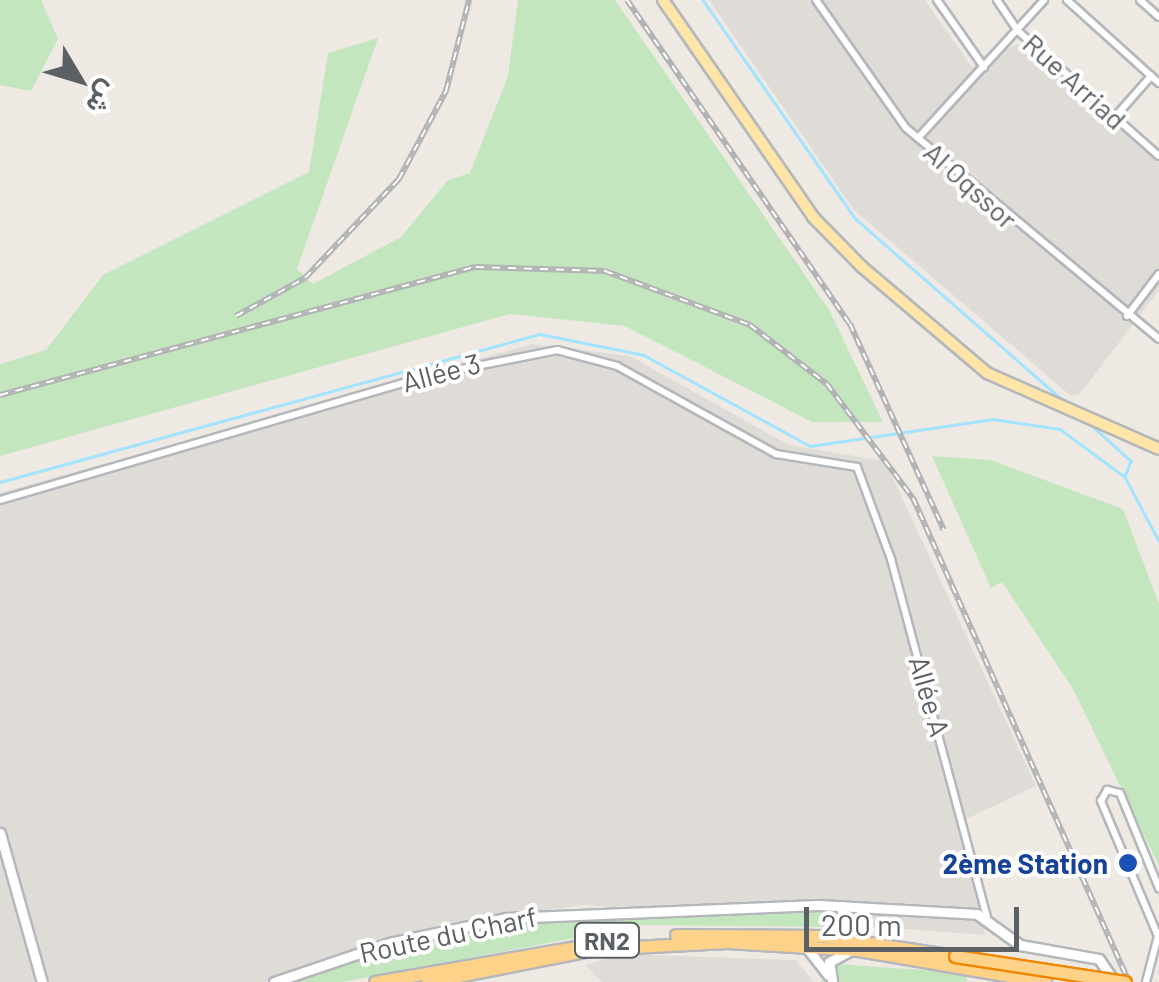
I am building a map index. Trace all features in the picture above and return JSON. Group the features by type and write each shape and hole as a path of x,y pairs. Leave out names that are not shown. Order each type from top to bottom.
{"highway":[{"name":"RN2","path":"375,982 587,942 842,938 1045,982"},
{"name":"RN2","path":"427,982 638,945 858,950 1125,982"}],"main road":[{"path":"663,0 827,234 968,360 1018,389 1101,418 1159,449"}],"street":[{"name":"Al Oqssor","path":"816,0 918,138 1159,339"},
{"path":"937,0 984,67"},
{"name":"Rue Arriad","path":"996,0 1018,31 1159,156"},
{"path":"918,138 1044,0"},
{"path":"1066,0 1159,83"},
{"path":"1140,0 1159,17"},
{"path":"1115,117 1151,76"},
{"path":"1127,316 1159,274"},
{"name":"Allée 3","path":"0,500 426,376 557,350 616,366 776,454 867,476"},
{"name":"Allée A","path":"867,476 986,917"},
{"path":"1146,982 1159,936 1101,801 1107,790 1120,794 1159,888"},
{"path":"0,833 42,982"},
{"path":"842,906 842,938"},
{"name":"Route du Charf","path":"274,982 390,943 506,918 842,906 986,917"},
{"path":"986,917 1020,946 1099,958 1114,982"},
{"path":"805,946 833,981"},
{"path":"833,981 831,958 858,950"},
{"path":"1150,963 1159,959"}],"shaded area":[{"path":"709,0 925,0 972,67 1017,44 1159,157 1159,290 1080,394 1071,396 854,210"},
{"path":"532,344 630,356 789,445 885,461 1036,786 960,822 985,935 585,905 453,922 266,982 0,982 0,493"},
{"path":"625,954 796,960 814,982 602,982 585,965"}],"green space":[{"path":"0,0 41,0 58,39 31,91 0,85"},
{"path":"518,0 615,0 829,310 883,422 812,422 625,326 510,314 0,456 0,364 46,350 103,275 309,172 328,53 378,38 297,269 313,284 401,237 448,180 470,173 508,76"},
{"path":"932,456 991,460 1123,509 1159,604 1159,866 1073,689 1002,582 991,588"},
{"path":"831,912 831,927 643,925 343,982 289,982 383,948 544,918"},
{"path":"836,964 966,973 967,982 821,982"}],"waterway":[{"path":"703,0 856,219 1064,401"},
{"path":"0,482 540,334 644,355 810,446 993,419 1060,429 1125,477"},
{"path":"1089,423 1131,461 1125,477 1159,541"}],"railway":[{"path":"236,316 305,278 399,179 446,91 469,0"},
{"path":"627,0 850,324 944,530"},
{"path":"0,395 476,267 605,271 750,325 827,384 913,498 1129,982"}],"place":[{"name":"2ème Station","path":"1128,863"}]}
